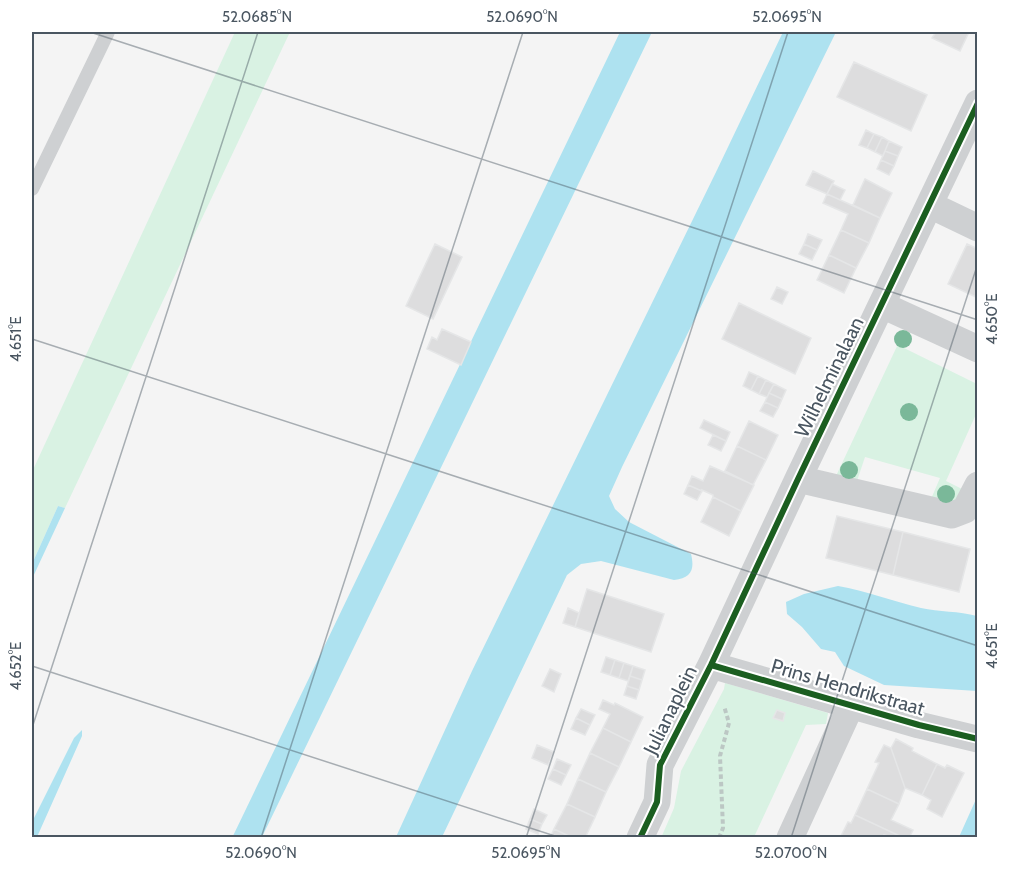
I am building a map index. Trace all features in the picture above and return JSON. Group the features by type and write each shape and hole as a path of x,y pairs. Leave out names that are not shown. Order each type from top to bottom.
{"street":[{"name":"Wilhelminalaan","path":"711,665 978,103"},
{"path":"930,205 978,228"},
{"name":"Wilhelminalaan","path":"882,305 978,349"},
{"path":"798,478 952,515 965,510 978,485"},
{"name":"Prins Hendrikstraat","path":"711,665 977,739"},
{"name":"Julianaplein","path":"640,837 657,802 660,765 711,665"},
{"path":"790,837 851,705"}],"lane":[{"path":"32,189 108,32"}],"green space":[{"path":"235,32 290,32 65,508 58,506 32,564 32,472"},
{"path":"906,327 912,330 904,348 977,384 977,412 946,481 964,490 957,505 931,499 940,478 865,457 857,481 836,476"},
{"path":"725,683 828,713 826,724 806,725 754,837 661,838 674,808 681,771"}],"water":[{"path":"620,32 652,32 262,837 232,838"},
{"path":"783,32 836,32 609,496 615,509 629,522 691,554 692,569 688,575 674,580 601,561 581,564 567,575 442,837 396,837 472,671"},
{"path":"58,506 65,508 32,579 32,564"},
{"path":"838,586 921,608 977,616 977,691 884,685 844,666 835,652 821,649 787,614 786,602 804,594"},
{"path":"82,730 82,736 37,837 32,837 32,822 74,738"},
{"path":"977,797 977,837 959,837"}],"building":[{"path":"936,32 969,32 960,51 932,38"},
{"path":"854,62 927,95 911,131 837,97"},
{"path":"866,130 874,134 867,148 859,145"},
{"path":"874,134 882,137 875,152 867,148"},
{"path":"882,137 889,141 883,156 875,152"},
{"path":"889,141 902,147 898,156 885,151"},
{"path":"885,151 898,156 894,166 881,160"},
{"path":"881,160 894,166 889,175 877,169"},
{"path":"813,171 834,181 827,194 806,185"},
{"path":"865,179 892,193 880,218 853,205"},
{"path":"832,184 845,190 840,200 827,194"},
{"path":"827,194 880,218 869,243 841,230 848,214 823,203"},
{"path":"841,230 869,243 856,268 829,255"},
{"path":"808,234 822,240 817,250 804,244"},
{"path":"435,244 462,257 433,319 406,306"},
{"path":"804,244 817,250 812,260 799,254"},
{"path":"967,244 978,249 978,298 948,284"},
{"path":"829,255 856,268 844,293 817,280"},
{"path":"777,287 788,292 782,304 771,299"},
{"path":"739,303 811,338 795,374 722,339"},
{"path":"442,329 471,342 461,365 427,349 432,337 437,340"},
{"path":"749,372 758,376 751,390 743,386"},
{"path":"758,376 766,380 759,394 751,390"},
{"path":"766,380 774,384 767,397 759,394"},
{"path":"774,384 786,390 782,399 769,393"},
{"path":"769,393 782,399 778,408 765,402"},
{"path":"765,402 778,408 773,417 760,411"},
{"path":"704,420 730,432 726,441 700,428"},
{"path":"749,421 778,435 766,460 737,446"},
{"path":"713,435 726,441 721,451 708,445"},
{"path":"737,446 766,460 753,485 725,471"},
{"path":"710,466 754,485 741,511 713,495 688,485 692,476 703,481"},
{"path":"688,485 702,491 697,500 684,494"},
{"path":"713,497 741,511 729,536 701,522"},
{"path":"837,516 903,532 893,575 826,558"},
{"path":"903,532 970,549 959,592 893,575"},
{"path":"587,589 664,614 651,652 575,627"},
{"path":"568,608 579,613 575,627 563,623"},
{"path":"606,657 615,660 610,675 601,672"},
{"path":"615,660 624,663 619,678 610,675"},
{"path":"624,663 633,666 628,681 619,678"},
{"path":"633,666 645,670 642,680 630,676"},
{"path":"550,669 561,674 554,692 542,686"},
{"path":"630,676 642,680 639,690 627,686"},
{"path":"627,686 639,690 636,699 624,695"},
{"path":"603,700 614,705 615,703 643,717 631,742 603,728 610,714 599,709"},
{"path":"581,709 595,715 590,725 576,718"},
{"path":"777,710 785,713 783,721 773,718"},
{"path":"576,718 590,725 585,735 571,729"},
{"path":"603,728 631,742 619,767 590,753"},
{"path":"896,739 913,748 912,751 937,764 922,795 905,788 891,748"},
{"path":"537,745 554,752 548,765 532,758"},
{"path":"884,745 891,748 905,788 899,804 867,789 879,763 875,762"},
{"path":"590,753 619,767 606,792 578,779"},
{"path":"557,759 571,765 566,775 553,769"},
{"path":"937,764 945,768 947,765 964,773 942,817 927,809 931,800 922,795"},
{"path":"553,769 566,775 561,785 548,779"},
{"path":"578,779 606,792 595,817 567,804"},
{"path":"867,789 899,804 891,820 913,830 909,838 904,838 855,815"},
{"path":"567,804 595,817 585,838 573,838 554,829"},
{"path":"534,809 547,815 542,824 530,819"},
{"path":"855,815 904,838 887,838 888,836 884,835 883,838 840,838 848,822 851,823"},
{"path":"530,819 542,824 538,834 526,829"},
{"path":"554,829 573,838 550,838"}],"cycle path":[{"path":"640,838 657,802 660,765 711,665 978,103"},
{"path":"711,665 919,725 978,739"}]}
